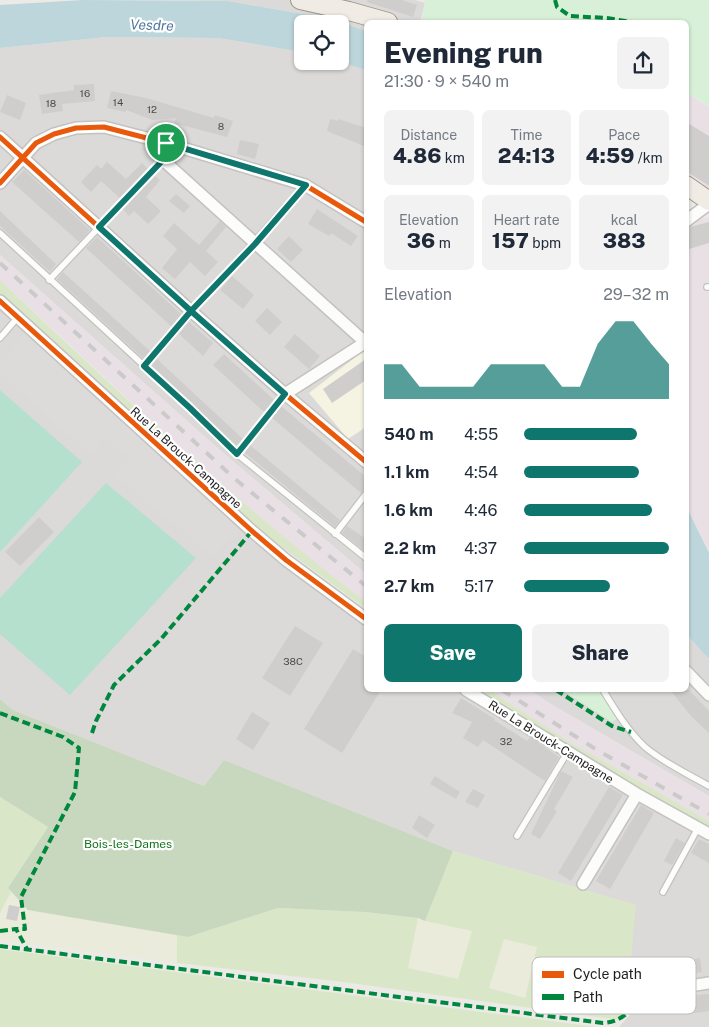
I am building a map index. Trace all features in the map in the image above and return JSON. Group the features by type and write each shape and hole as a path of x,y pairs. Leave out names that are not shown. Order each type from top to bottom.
{"main road":[{"path":"300,0 381,20"},
{"path":"689,187 709,202"}],"street":[{"path":"0,183 36,144 54,134 76,128 104,127 166,143 306,185 364,221"},
{"path":"0,137 191,311 364,460"},
{"path":"166,143 163,160 364,340"},
{"path":"689,219 709,202"},
{"name":"Rue La Brouck-Campagne","path":"0,301 252,532 286,560 364,618"},
{"path":"285,394 364,343"},
{"path":"689,674 709,695"},
{"name":"Rue La Brouck-Campagne","path":"469,692 567,753 709,834"},
{"path":"583,884 637,794"},
{"path":"696,985 709,983"}],"lane":[{"path":"49,280 163,160"},
{"path":"144,366 191,311 255,244 306,185"},
{"path":"0,233 190,408 237,454 364,556"},
{"path":"0,338 18,317"},
{"path":"237,454 285,394"},
{"path":"335,534 364,497"},
{"path":"605,692 631,732 645,746 670,764 709,786"},
{"path":"517,836 567,753"},
{"path":"663,892 698,828"}],"shaded area":[{"path":"147,0 415,0 425,3 421,20 364,20 364,30 349,25 349,15 308,15 228,1"},
{"path":"107,37 218,38 294,51 294,70 349,70 349,65 364,69 364,572 222,452 0,255 0,48"},
{"path":"689,95 709,107 709,190 689,176"},
{"path":"709,217 709,553 689,512 689,222"},
{"path":"0,255 222,452 364,572 364,600 315,563 204,470 0,280"},
{"path":"0,295 272,547 364,612 364,692 481,692 709,830 709,1027 619,1027 630,1014 696,1014 696,957 631,957 635,905 453,851 224,760 204,786 13,710 0,699"},
{"path":"27,331 239,528 213,557 114,475 129,458 104,438 90,455 0,373 0,365"},
{"path":"364,351 364,428 348,439 309,393"},
{"path":"689,637 709,659 709,796 533,692 689,692"},
{"path":"492,692 533,692 709,796 709,821 570,742"},
{"path":"11,892 28,910 177,935 177,963 0,940 0,913"},
{"path":"418,918 472,931 459,979 408,968"},
{"path":"503,938 538,946 535,957 532,957 532,970 525,999 489,989"}],"green space":[{"path":"425,0 709,0 709,106 689,94 689,20 422,19"},
{"path":"0,280 178,446 271,526 364,600 364,608 256,528 0,294"},
{"path":"0,390 82,462 0,552"},
{"path":"106,483 196,558 70,695 0,634 0,598"},
{"path":"481,692 492,692 570,742 709,821 709,830"},
{"path":"565,692 602,692 617,719 612,722"},
{"name":"Bois-les-Dames","path":"0,699 13,710 204,786 224,760 453,851 425,921 418,918 365,912 278,908 188,937 28,910 8,888 48,827 0,797"},
{"path":"0,797 48,827 8,888 11,892 0,913"},
{"path":"453,851 636,905 631,957 535,957 537,947 504,939 489,988 525,998 532,968 532,1008 343,982 177,963 177,935 188,937 278,908 365,912 418,918 408,968 458,979 472,931 425,921"},
{"path":"0,949 597,1027 0,1027"},
{"path":"575,1014 625,1014 619,1020"}],"water":[{"name":"Vesdre","path":"83,0 228,1 308,15 294,15 294,51 218,38 107,37 0,48 0,5"},
{"name":"Vesdre","path":"349,25 364,30 364,69 349,65"},
{"path":"689,512 709,553 709,659 689,637"}],"building":[{"path":"368,0 402,0 417,5 413,17 367,2"},
{"path":"94,84 95,101 62,104 63,111 42,114 39,95 74,90 74,85"},
{"path":"111,91 146,98 214,118 215,115 233,121 227,137 174,123 176,118 153,120 126,110 126,112 107,108"},
{"path":"7,95 26,103 20,120 0,112"},
{"path":"330,119 338,121 338,119 364,127 364,146 327,131"},
{"path":"689,124 709,136 709,186 689,173"},
{"path":"240,140 259,144 255,159 237,154"},
{"path":"107,162 126,179 142,163 148,169 120,198 101,181 91,192 81,182 97,165 101,169"},
{"path":"24,170 90,230 79,242 12,182"},
{"path":"155,176 160,180 146,197 161,211 148,224 134,211 129,216 123,209"},
{"path":"176,194 190,206 184,213 169,201"},
{"path":"317,209 358,236 351,246 331,233 329,236 308,224"},
{"path":"0,211 56,264 50,272 0,226"},
{"path":"220,221 226,227 206,251 218,262 205,276 190,262 175,279 162,268 177,249 163,236 174,223 199,245"},
{"path":"709,222 709,243 689,249 689,227"},
{"path":"289,236 303,250 291,262 277,249"},
{"path":"97,237 182,315 172,327 86,248"},
{"path":"63,272 150,351 144,359 57,279"},
{"path":"232,276 254,295 243,309 220,290"},
{"path":"267,308 282,322 270,335 255,321"},
{"path":"189,322 213,343 203,356 179,334"},
{"path":"295,334 320,356 309,369 284,347"},
{"path":"224,354 274,400 264,412 213,365"},
{"path":"157,359 243,439 237,446 151,365"},
{"path":"364,360 364,381 332,403 323,389"},
{"path":"281,406 364,475 364,489 361,493 272,418"},
{"path":"250,445 340,520 335,527 244,452"},
{"path":"39,517 54,532 20,566 5,552"},
{"path":"347,526 364,538 364,550 342,533"},
{"path":"295,626 323,643 290,696 262,678"},
{"path":"353,649 364,656 364,692 380,692 342,753 304,729"},
{"path":"689,690 709,711 709,733 691,716 672,692 689,692"},
{"path":"461,698 527,741 530,737 559,757 545,781 483,740 478,747 463,738 472,722 452,713"},
{"path":"252,712 270,723 253,750 236,739"},
{"path":"561,771 573,777 554,809 557,811 540,839 531,834"},
{"path":"435,776 460,792 456,799 430,784"},
{"path":"609,787 623,795 571,881 558,873"},
{"path":"473,789 485,795 478,808 465,802"},
{"path":"641,805 654,813 610,889 596,881"},
{"path":"419,815 435,825 427,838 412,828"},
{"path":"676,838 685,843 672,865 664,861"},
{"path":"699,839 709,844 709,863 691,853"},
{"path":"9,905 20,907 17,921 6,919"},
{"path":"700,958 702,972 696,973 696,959"},
{"path":"709,994 709,1011 696,1013 696,995"}],"railway":[{"path":"0,263 235,479 364,584"},
{"path":"505,692 597,750 709,814"}],"marked path":[{"path":"555,0 557,7 570,16 619,20"},
{"path":"92,733 114,685 161,639 252,531"},
{"path":"559,692 612,726 631,732"},
{"path":"0,713 63,737 79,748 75,792 21,897 25,929 16,929"},
{"path":"0,931 16,929 27,949"},
{"path":"0,946 532,1014"},
{"path":"533,1014 603,1023 612,1022 626,1014"}],"cycle path":[{"path":"0,183 36,143 54,134 76,128 104,127 166,143 305,185 364,221"},
{"path":"0,137 191,311 364,460"},
{"path":"0,301 252,531 286,560 364,618"}],"route":[{"path":"166,143 163,160 99,227 191,311 144,366 237,454 285,394 191,311 255,244 306,185 166,143"}]}
